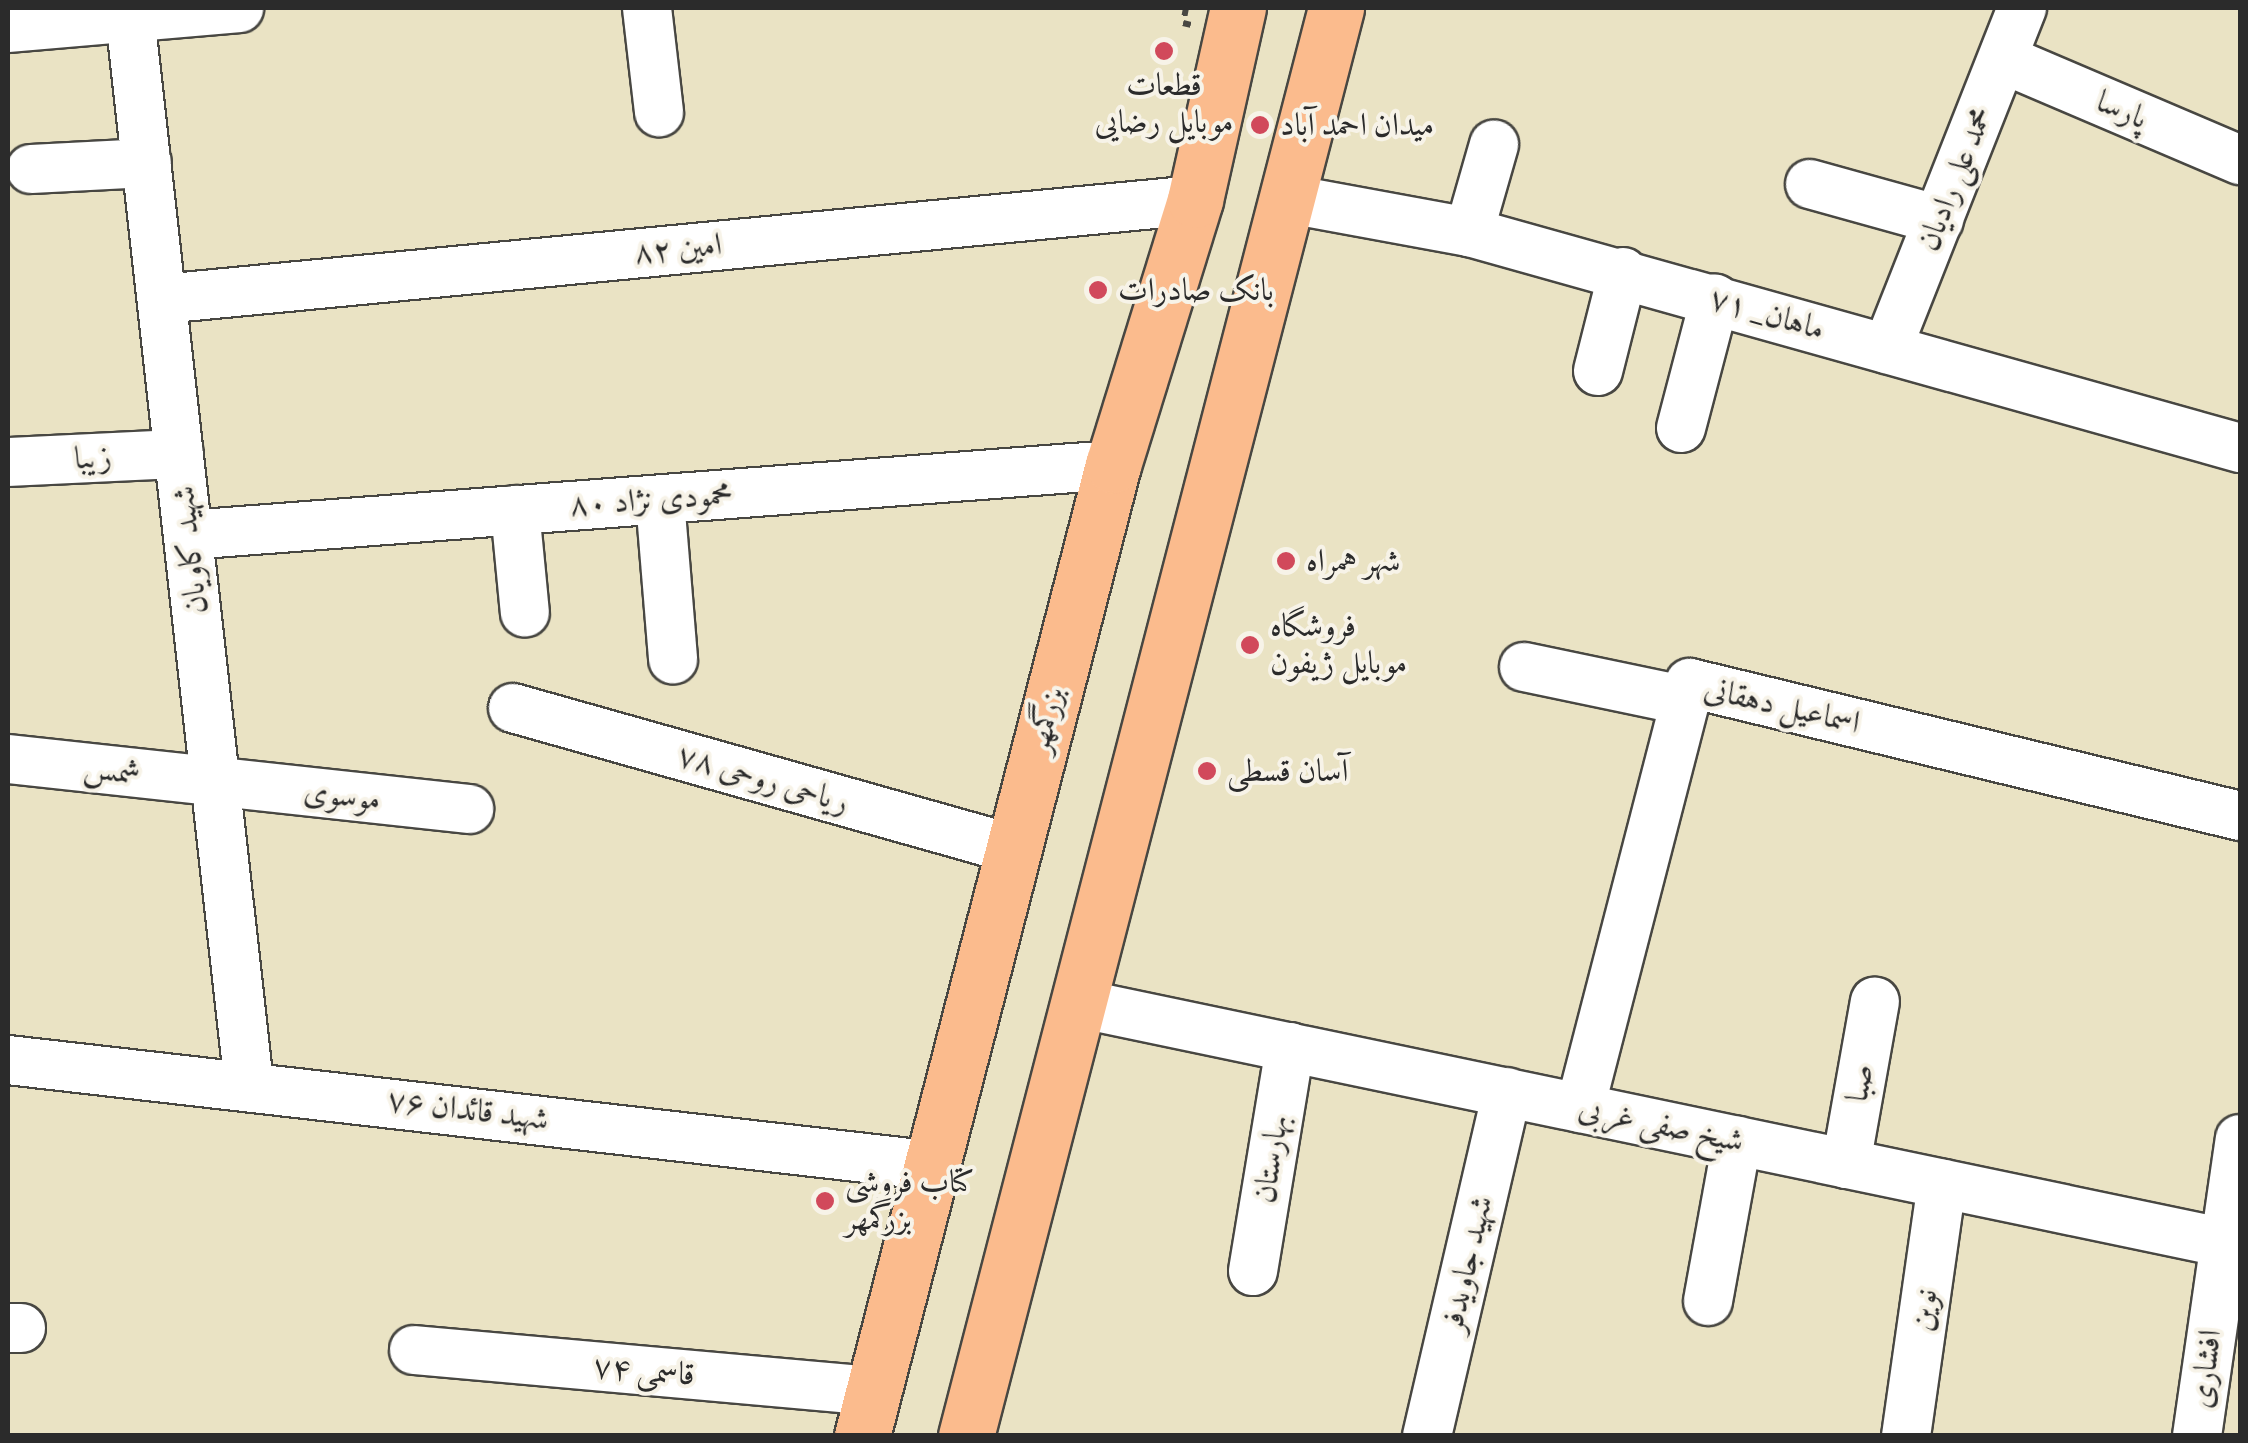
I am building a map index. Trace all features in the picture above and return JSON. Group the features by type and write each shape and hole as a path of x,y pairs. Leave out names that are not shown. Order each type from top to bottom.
{"main road":[{"name":"بزرگمهر","path":"871,1421 928,1165 1113,465 1195,200 1238,8"},
{"path":"966,1436 1082,1004 1336,8"}],"street":[{"path":"8,28 239,8"},
{"path":"647,8 659,112"},
{"path":"871,1421 944,1170 1130,468 1210,204 1256,8"},
{"name":"محمد علی رادیان","path":"1887,349 2022,8"},
{"name":"شهید کاویان","path":"130,17 249,1084"},
{"name":"پارسا","path":"2003,60 2240,160"},
{"path":"1469,232 1494,146"},
{"path":"31,169 147,163"},
{"path":"1810,184 1939,220"},
{"name":"۷۱ _ماهان","path":"1289,198 1469,232 1623,272 2240,448"},
{"name":"امین ۸۲","path":"162,299 1195,200"},
{"path":"1598,371 1623,272"},
{"path":"1681,428 1715,298"},
{"name":"زیبا","path":"8,462 179,454"},
{"name":"محمودی نژاد ۸۰","path":"188,536 1113,465"},
{"path":"660,500 673,659"},
{"path":"515,510 524,614"},
{"path":"1524,667 1682,700"},
{"name":"اسماعیل دهقانی","path":"1580,1108 1682,700 1690,684 2240,816"},
{"name":"ریاحی روحی ۷۸","path":"514,708 1012,849"},
{"name":"شمس","path":"8,759 216,783"},
{"name":"موسوی","path":"216,783 468,809"},
{"name":"صبا","path":"1846,1164 1875,1002"},
{"name":"شیخ صفی غربی","path":"1082,1004 2231,1244"},
{"name":"بهارستان","path":"1252,1270 1290,1047"},
{"name":"شهید قائدان ۷۶","path":"8,1060 249,1084 928,1165"},
{"name":"شهید جاویدفر","path":"1427,1436 1506,1092"},
{"name":"افشاری","path":"2197,1436 2231,1244 2240,1138"},
{"path":"1708,1301 1737,1140"},
{"name":"نوین","path":"1906,1436 1942,1184"},
{"name":"قاسمی ۷۴","path":"414,1350 871,1421"}],"path":[{"path":"1183,23 1186,8"}],"place":[{"name":"قطعات موبایل رضایی","path":"1164,51"},
{"name":"میدان احمد آباد","path":"1260,125"},
{"name":"بانک صادرات","path":"1098,290"},
{"name":"شهر همراه","path":"1286,561"},
{"name":"فروشگاه موبایل ژیفون","path":"1250,645"},
{"name":"آسان قسطی","path":"1207,771"},
{"name":"کتاب فروشی بزرگمهر","path":"825,1201"}]}
